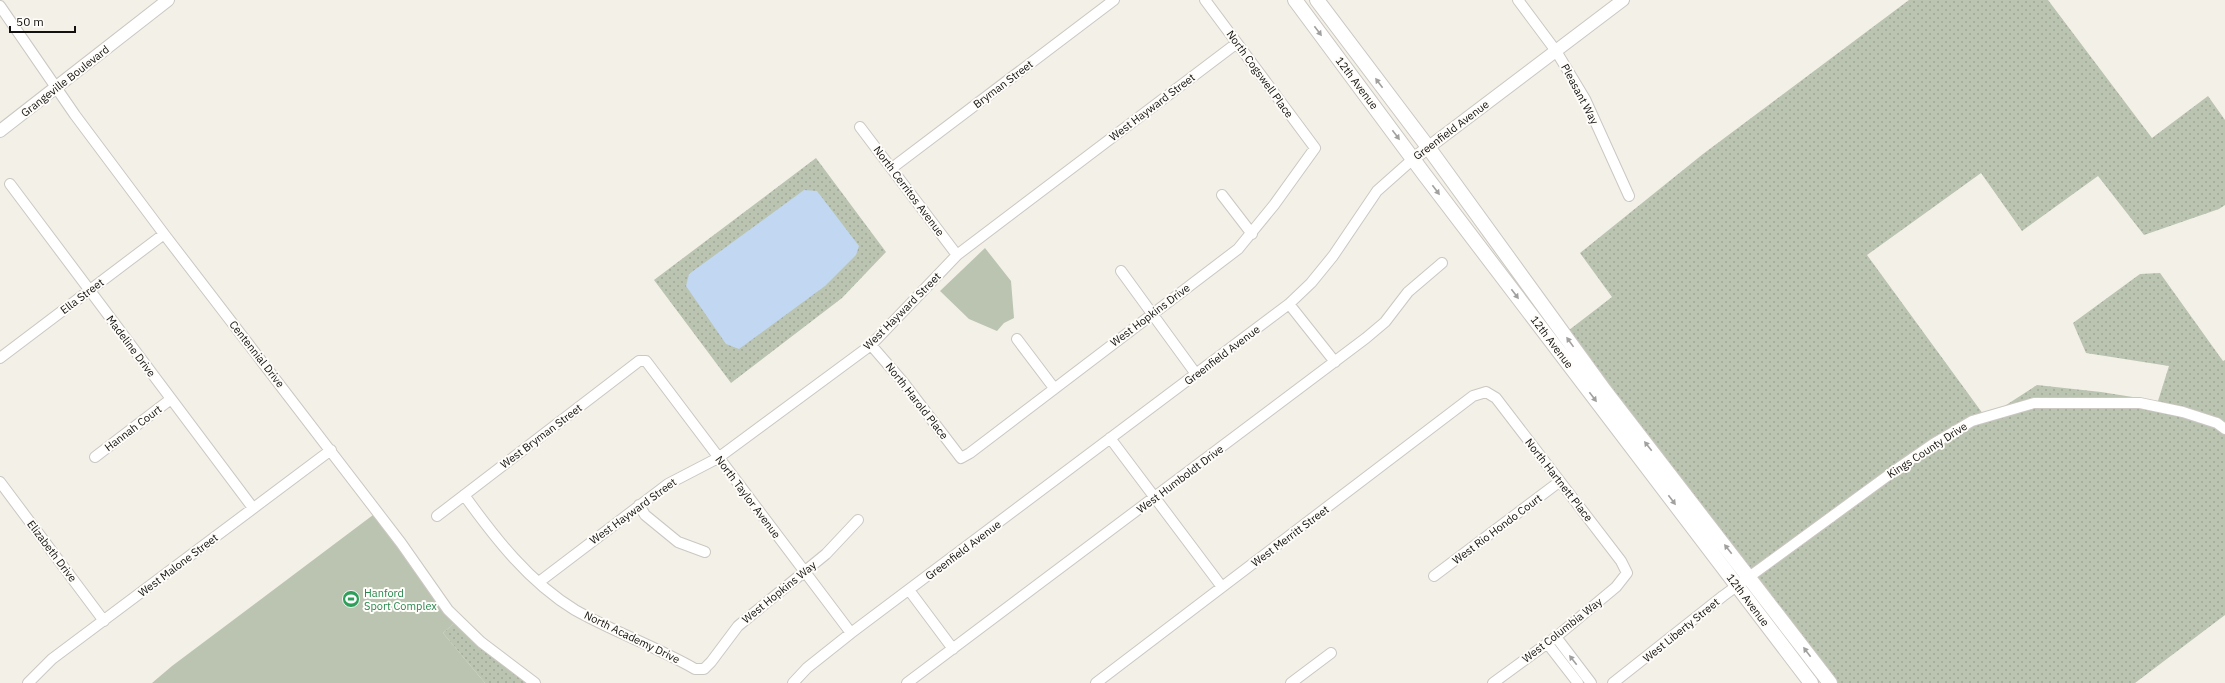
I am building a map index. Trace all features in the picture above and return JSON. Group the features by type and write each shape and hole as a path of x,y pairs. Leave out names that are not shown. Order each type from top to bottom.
{"main road":[{"name":"12th Avenue","path":"1295,0 1413,159 1811,683"},
{"name":"12th Avenue","path":"1317,0 1428,147 1605,391 1830,683"}],"street":[{"name":"Grangeville Boulevard","path":"0,131 168,0"},
{"name":"Bryman Street","path":"892,168 1114,0"},
{"name":"North Cogswell Place","path":"1205,0 1315,148"},
{"name":"Pleasant Way","path":"1518,0 1556,51 1585,99 1629,196"},
{"name":"Greenfield Avenue","path":"793,683 807,668 852,633 1290,304 1311,283 1334,256 1377,191 1428,147 1623,0"},
{"name":"Centennial Drive","path":"0,6 57,88 164,234 331,450 401,543 448,610 481,642 535,683"},
{"name":"West Hayward Street","path":"539,582 668,484 718,458 871,345 957,255 1237,42"},
{"name":"North Cerritos Avenue","path":"860,127 957,255"},
{"name":"West Hopkins Drive","path":"961,458 970,453 1238,249 1252,234 1315,148"},
{"name":"Madeline Drive","path":"10,184 253,508"},
{"path":"1222,196 1252,234"},
{"name":"Ella Street","path":"0,358 164,234"},
{"name":"West Humboldt Drive","path":"907,683 1335,362 1385,322 1408,292 1442,263"},
{"path":"1121,271 1196,374"},
{"path":"1290,304 1335,362"},
{"path":"1017,339 1054,388"},
{"name":"North Harold Place","path":"871,345 903,382 961,458"},
{"name":"West Bryman Street","path":"437,516 639,361 646,361"},
{"name":"North Taylor Avenue","path":"646,361 852,633"},
{"name":"North Hartnett Place","path":"1486,392 1496,398 1621,561 1627,573"},
{"name":"West Merritt Street","path":"1096,683 1473,396 1486,392"},
{"name":"Hannah Court","path":"94,457 171,399"},
{"name":"Kings County Drive","path":"1749,576 1901,466 1972,421 2034,403 2124,402 2140,403 2183,412 2218,423 2225,429"},
{"path":"1110,438 1222,588"},
{"name":"West Malone Street","path":"28,683 52,659 331,450"},
{"name":"Elizabeth Drive","path":"0,482 104,620"},
{"name":"West Rio Hondo Court","path":"1434,576 1559,482"},
{"name":"North Academy Drive","path":"464,495 509,555 539,582 574,609 611,629 695,669 704,669"},
{"path":"639,506 645,515 678,542 705,552"},
{"name":"West Hopkins Way","path":"704,669 738,626 805,572 844,537 858,520"},
{"name":"West Columbia Way","path":"1493,683 1556,637 1616,587 1627,573"},
{"name":"West Liberty Street","path":"1613,683 1749,576"},
{"path":"909,590 953,649"},
{"path":"1556,637 1591,683"},
{"path":"1547,643 1578,683"},
{"path":"1291,683 1331,653"}],"green space":[{"path":"1909,0 2048,0 2152,138 2208,96 2225,120 2225,205 2219,209 2144,235 2098,176 2022,231 1981,173 1867,255 1986,418 2037,385 2101,392 2158,401 2169,366 2086,353 2073,323 2140,274 2160,273 2223,361 2225,360 2225,615 2135,683 1823,683 1751,597 1560,337 1612,297 1580,253 1703,154"},
{"path":"816,158 886,252 842,298 731,383 654,280"},
{"path":"985,248 1011,281 1014,318 1004,323 997,331 969,319 940,291"},
{"name":"Hanford Sport Complex","path":"377,512 458,620 443,633 485,683 152,683 172,666"},
{"path":"458,620 535,683 485,683 443,633"}],"water":[{"path":"804,190 817,191 859,246 856,255 825,286 739,349 726,344 686,286 689,274"}],"place":[{"name":"Hanford Sport Complex","path":"351,599"}]}
